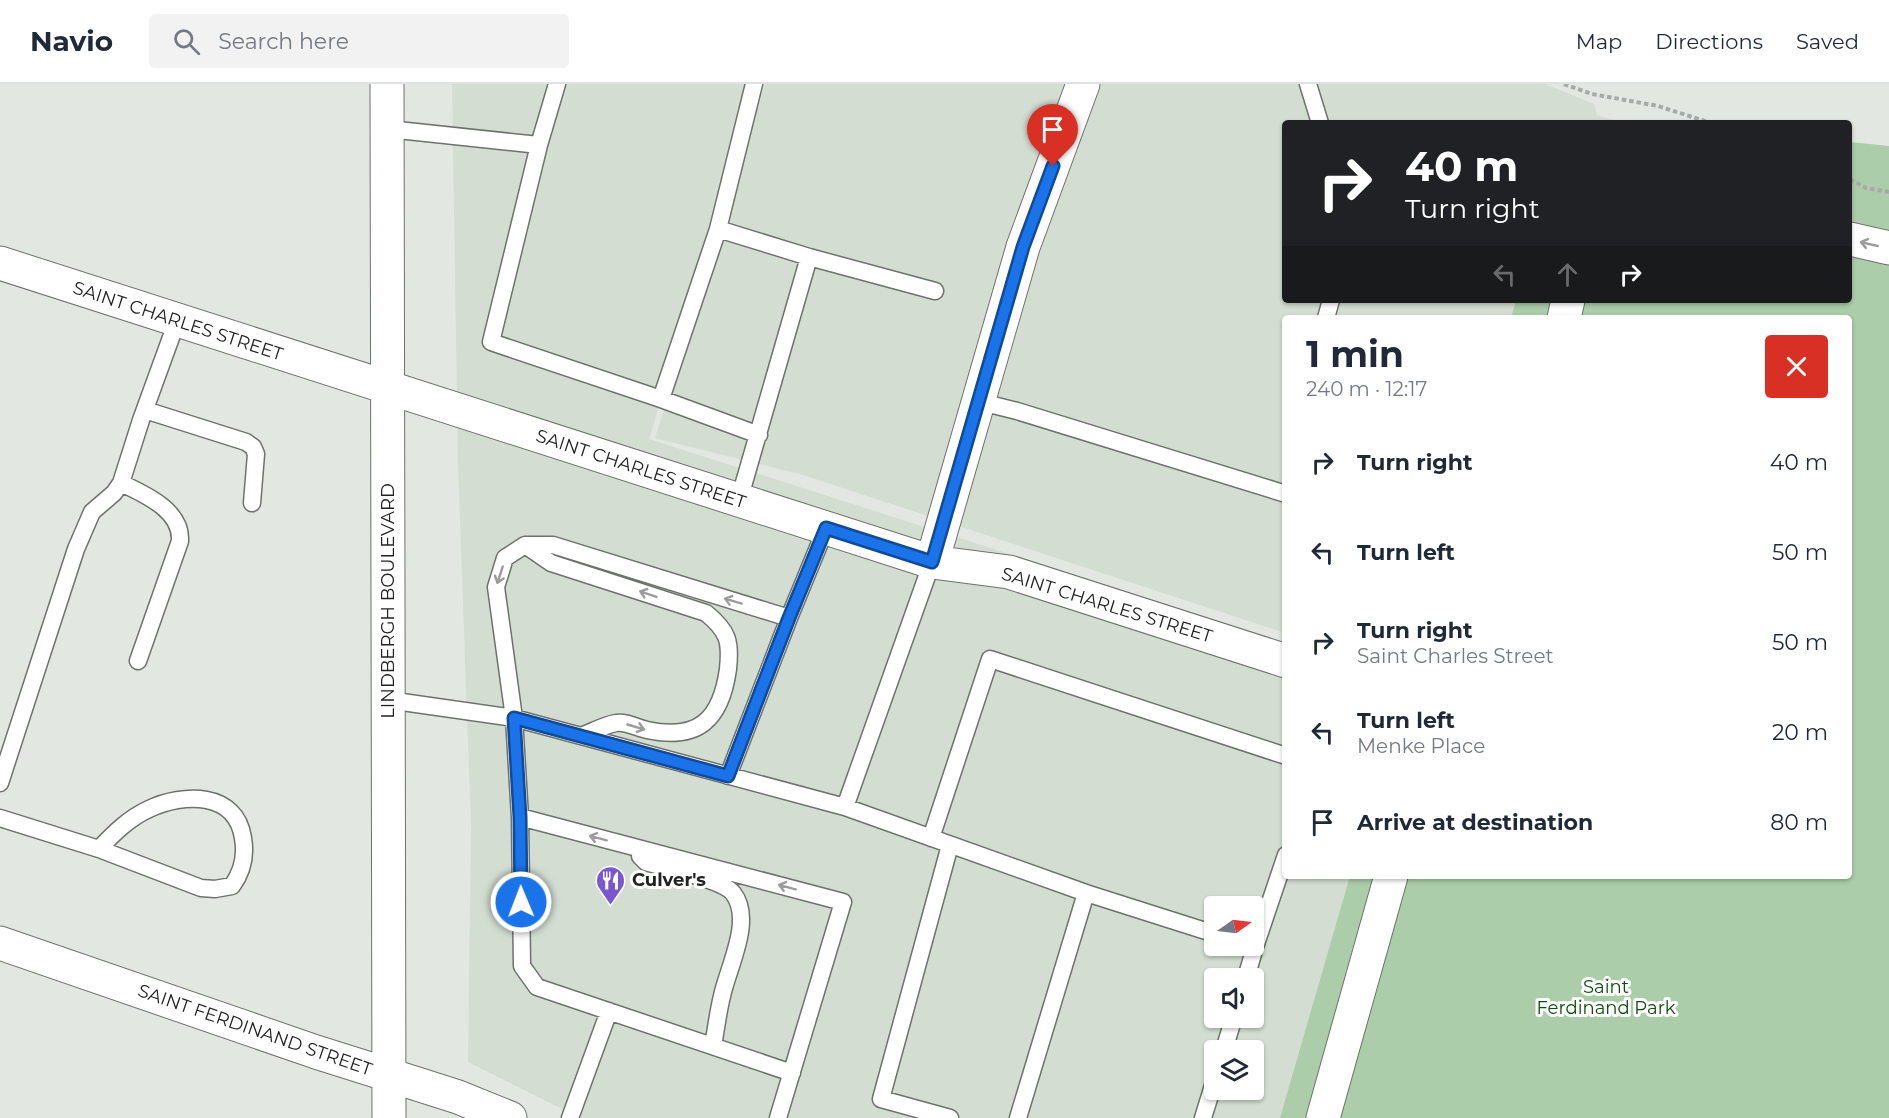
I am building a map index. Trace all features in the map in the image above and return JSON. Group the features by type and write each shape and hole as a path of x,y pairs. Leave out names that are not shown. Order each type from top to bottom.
{"street":[{"name":"LINDBERGH BOULEVARD","path":"387,84 389,1118"},
{"path":"932,562 1023,247 1083,84"},
{"path":"1852,240 1889,249"},
{"name":"SAINT CHARLES STREET","path":"0,263 932,562 1009,572 1282,660"},
{"path":"1323,1118 1390,879"},
{"name":"SAINT FERDINAND STREET","path":"0,943 316,1052 458,1097 510,1118"}],"lane":[{"path":"557,84 539,145 491,342 661,399 759,435"},
{"path":"661,399 718,229 754,84"},
{"path":"1308,84 1319,120"},
{"path":"388,129 539,145"},
{"path":"718,229 809,257 935,291"},
{"path":"739,500 809,257"},
{"path":"0,783 76,549 92,512 121,483 177,321"},
{"path":"977,401 1282,488"},
{"path":"145,410 246,442 252,447 256,454 252,503"},
{"path":"121,483 161,506 181,530 180,541 138,662"},
{"path":"728,776 826,528"},
{"path":"789,618 553,545 525,545 505,558 496,587 514,718 520,817 522,966 537,987 792,1072"},
{"path":"525,545 551,563 706,613 719,624 727,636 730,649 727,673 717,707 709,720 692,731 672,734 617,722 581,736"},
{"path":"845,807 932,562"},
{"path":"931,838 990,658 1282,755"},
{"path":"388,700 514,718 845,807 1086,893 1204,931"},
{"path":"0,818 99,849 201,888 215,889 232,886 239,876 244,858 241,825 230,809 214,801 197,798 173,801 150,808 131,819 99,849"},
{"path":"520,817 843,902 778,1118"},
{"path":"950,845 881,1099 951,1118"},
{"path":"633,847 646,862 717,883 733,892 741,909 740,933 722,994 713,1046"},
{"path":"1264,914 1282,866"},
{"path":"1018,1118 1086,893"},
{"path":"570,1118 609,1011"},
{"path":"1203,1118 1209,1100"}],"path":[{"path":"1564,84 1592,94 1658,105 1702,120"},
{"path":"1852,180 1866,188 1889,192"}],"shaded area":[{"path":"452,84 759,84 649,439 1282,641 1282,879 1375,879 1307,1118 580,1118 468,1062 471,824 458,464"},
{"path":"765,84 1545,84 1594,104 1597,115 1614,120 1282,120 1282,303 1850,303 1850,315 1282,315 1282,632 803,475 655,438"}],"green space":[{"name":"Saint Ferdinand Park","path":"1852,142 1889,146 1889,1118 1280,1118 1349,879 1852,879 1852,315 1512,315 1515,303 1852,303"}],"place":[{"name":"Culver's","path":"611,906"}],"route":[{"path":"521,902 520,817 514,718 728,776 826,528 932,562 1023,247 1053,166"}]}
